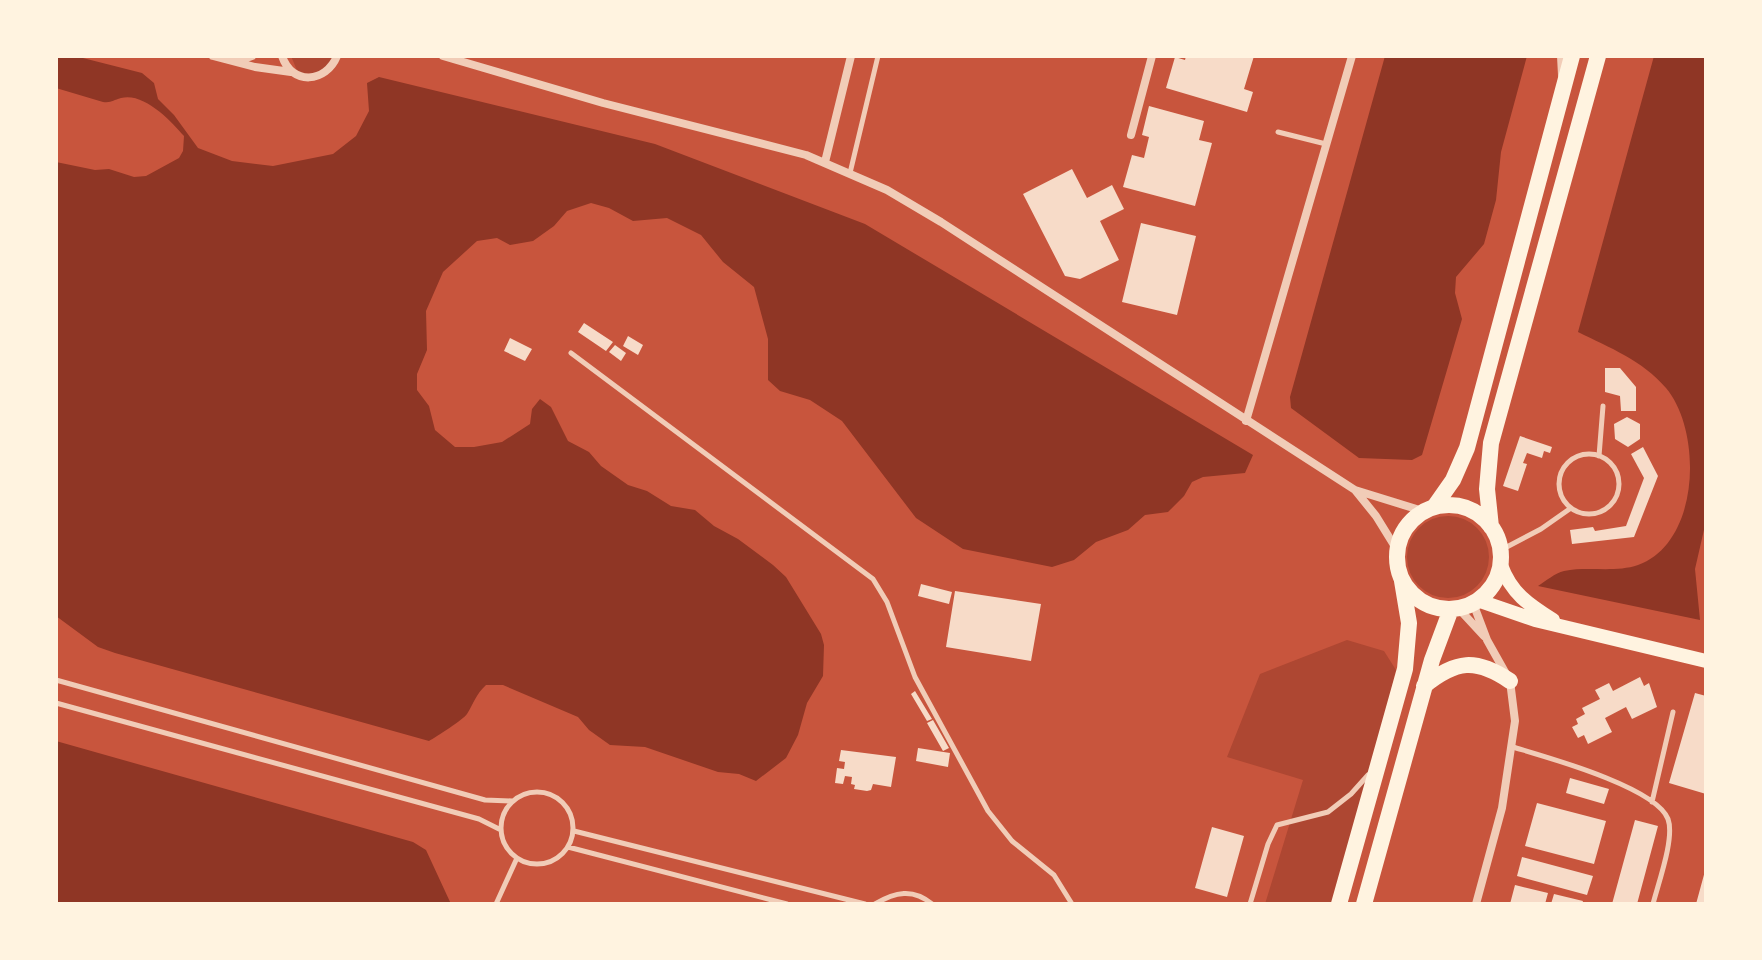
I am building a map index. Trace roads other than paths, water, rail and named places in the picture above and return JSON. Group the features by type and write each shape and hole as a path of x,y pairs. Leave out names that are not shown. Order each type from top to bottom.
{"main road":[{"path":"1339,904 1406,657 1409,623 1397,566 1401,535 1410,521 1428,509 1453,480 1467,448 1572,56"},
{"path":"1563,627 1522,599 1507,580 1491,527 1487,489 1491,443 1598,56"},
{"path":"1428,509 1451,504 1464,506 1475,511 1491,527"},
{"path":"1364,904 1424,686 1465,605 1493,584 1501,557"},
{"path":"1402,581 1412,594 1426,603 1508,612 1706,661"},
{"path":"1424,686 1445,671 1468,664 1491,668 1510,681"}],"street":[{"path":"213,56 313,78 324,75 333,67 338,56"},
{"path":"237,62 252,56"},
{"path":"282,56 291,72"},
{"path":"443,56 825,162 887,190 1355,490 1428,509"},
{"path":"825,162 851,56"},
{"path":"1131,135 1152,56"},
{"path":"1246,421 1352,56"},
{"path":"1561,56 1563,87"},
{"path":"1355,490 1397,550"},
{"path":"1465,605 1510,681 1515,721 1502,808 1476,904"},
{"path":"1465,605 1487,640"}],"lane":[{"path":"850,173 878,56"},
{"path":"1278,132 1326,144"},
{"path":"571,353 873,579 887,602 915,677 988,811 1012,841 1054,875 1072,904"},
{"path":"1599,456 1603,406"},
{"path":"1581,456 1599,456 1615,469 1619,489 1615,499 1609,507 1590,514 1571,508 1564,501 1559,484 1565,466 1581,456"},
{"path":"1501,557 1571,508"},
{"path":"56,680 485,800 512,801"},
{"path":"56,703 479,819 501,830"},
{"path":"1652,802 1673,712"},
{"path":"1513,747 1605,778 1629,788 1662,809 1669,821 1669,836 1653,904"},
{"path":"1250,904 1277,825 1328,812 1375,769"},
{"path":"535,791 559,798 573,818 574,831 568,847 551,862 528,863 517,858 504,844 501,830 502,816 512,801 535,791"},
{"path":"574,831 865,904"},
{"path":"568,847 787,904"},
{"path":"496,904 517,858"},
{"path":"875,904 898,893 914,893 932,904"}]}
